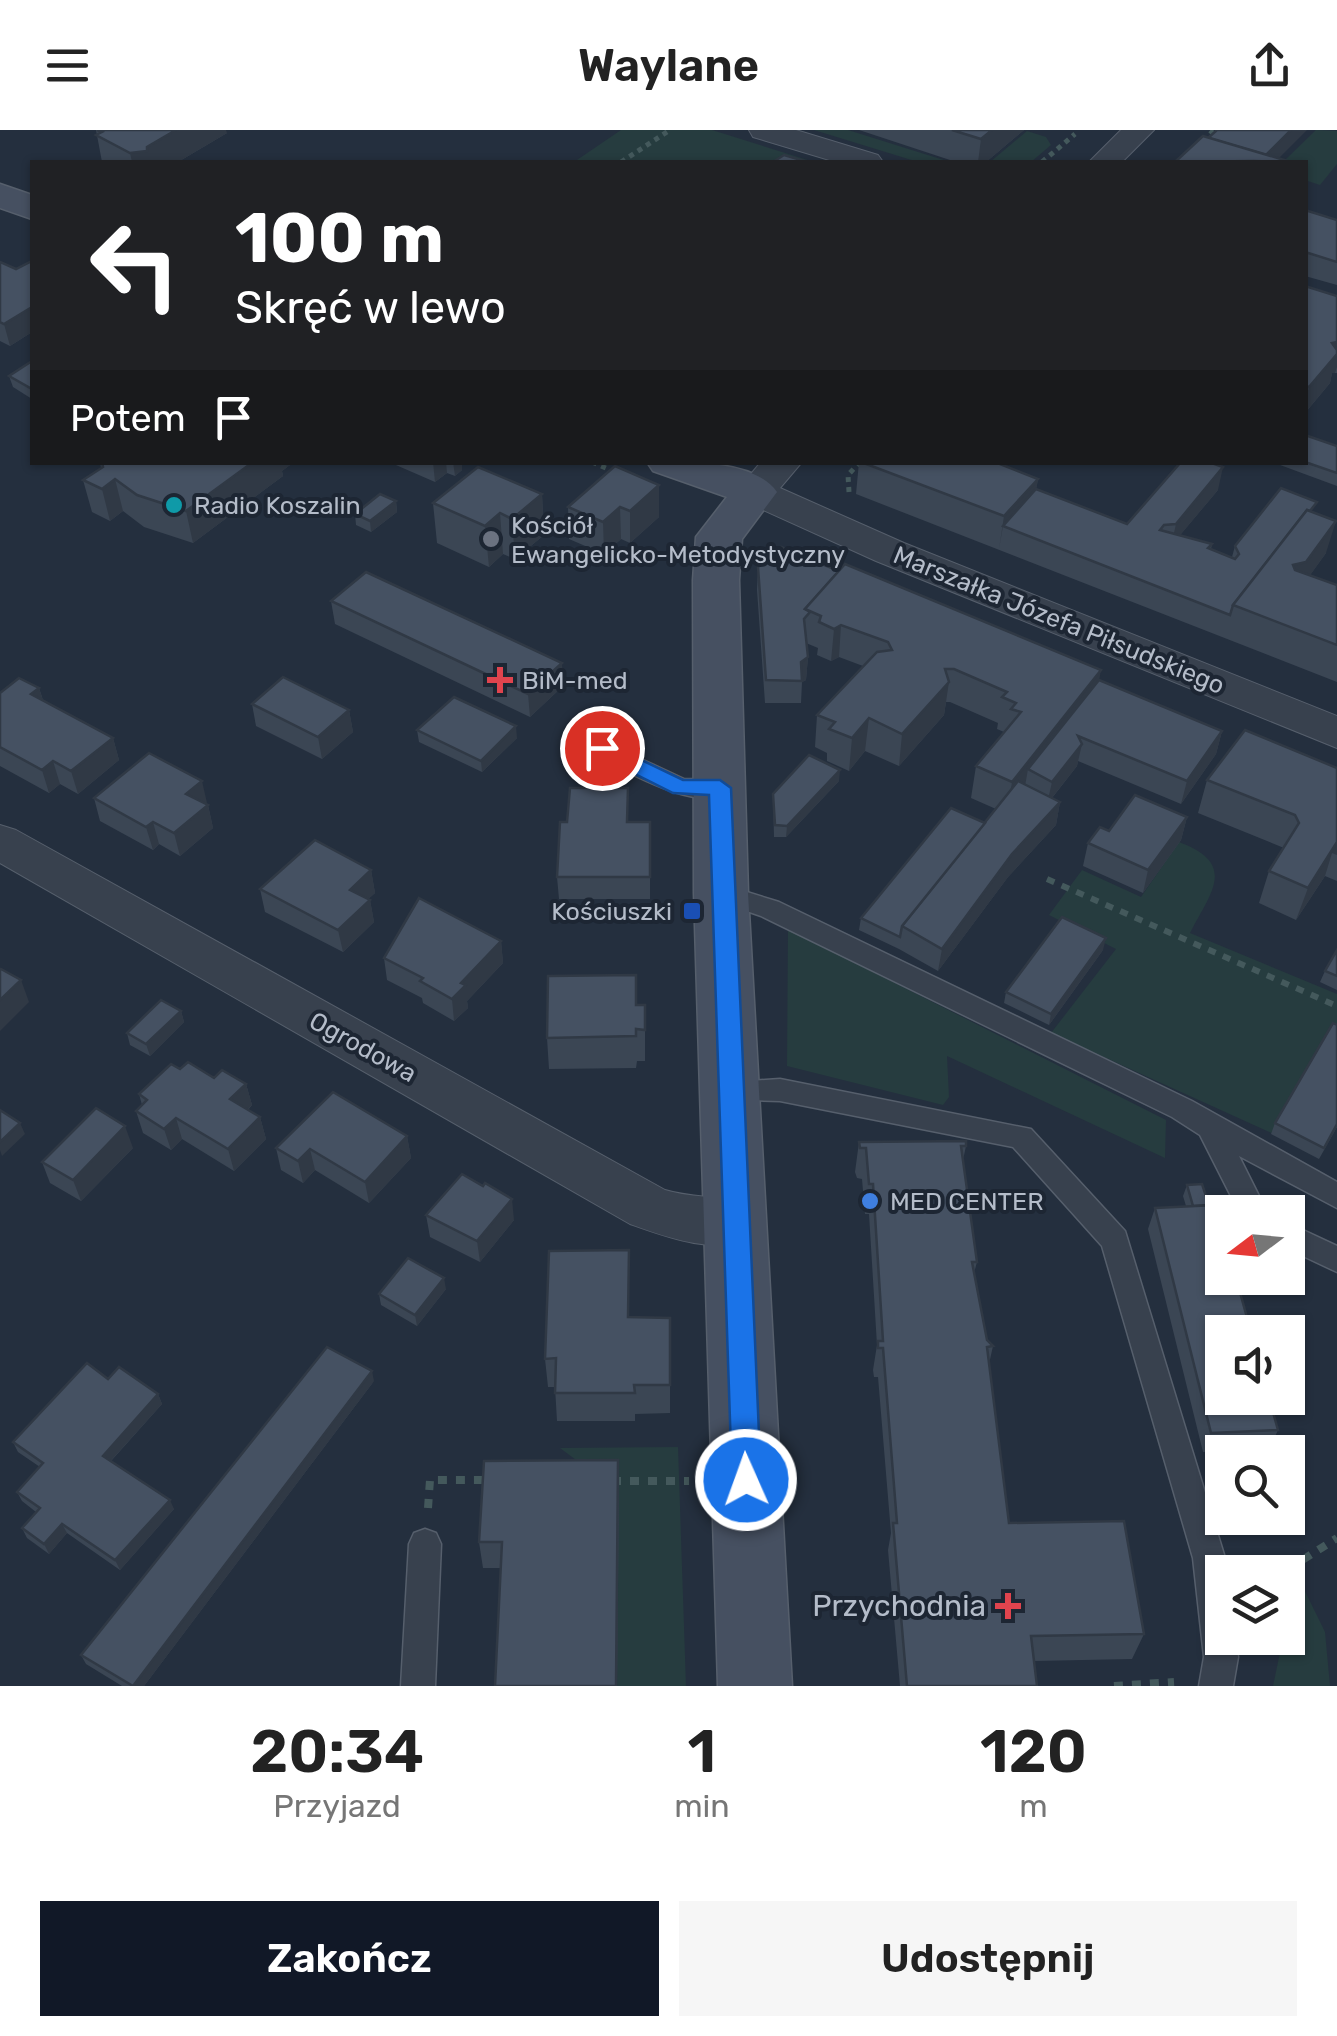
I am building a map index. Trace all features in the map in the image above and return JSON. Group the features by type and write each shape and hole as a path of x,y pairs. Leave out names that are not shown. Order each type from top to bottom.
{"street":[{"path":"764,130 861,160"},
{"path":"1106,160 1140,130"},
{"path":"0,195 30,207"},
{"name":"Marszałka Józefa Piłsudskiego","path":"689,465 769,477 890,552 1337,733"},
{"path":"754,1686 721,893 716,580 719,537 769,477"},
{"name":"Ogrodowa","path":"0,842 649,1208 694,1222 736,1222"}],"lane":[{"path":"602,748 680,787 720,788"},
{"path":"721,893 802,924 1182,1109 1337,1196"},
{"path":"732,1091 780,1090 1022,1138 1115,1240 1209,1558 1221,1657 1215,1684"},
{"path":"1210,1127 1244,1195"},
{"path":"1305,1244 1337,1260"},
{"path":"418,1686 425,1544"}],"path":[{"path":"624,160 670,130"},
{"path":"1044,160 1079,130"},
{"path":"1192,152 1214,130"},
{"path":"1047,879 1337,1006"},
{"path":"425,1544 430,1480 508,1480"},
{"path":"604,1481 696,1481"},
{"path":"1305,1559 1337,1538"},
{"path":"1114,1686 1215,1684"}],"green space":[{"path":"621,130 712,130 808,160 577,160"},
{"path":"814,130 848,130 944,160 912,160"},
{"path":"1316,130 1337,131 1337,164 1320,185 1308,181 1308,160 1285,160"},
{"path":"1027,131 1046,137 1051,145 1033,160 992,160"},
{"path":"1179,842 1209,860 1214,870 1211,892 1190,933 1337,994 1337,1036 1276,1135 1051,1033 1116,949 1049,915 1082,870 1141,897"},
{"path":"788,929 1166,1120 1165,1158 947,1056 949,1097 943,1105 787,1066"},
{"path":"678,1447 686,1686 612,1686 615,1489 560,1448"},
{"path":"1305,1591 1325,1632 1330,1686 1273,1686 1279,1655 1305,1655"}],"building":[{"path":"97,130 176,130 147,147 147,151 130,153 96,135 102,132"},
{"path":"952,130 992,130 981,139"},
{"path":"1217,130 1291,130 1266,155 1208,138"},
{"path":"1203,136 1284,160 1177,160"},
{"path":"1308,211 1337,220 1337,262 1308,253"},
{"path":"0,262 16,269 30,262 30,308 4,324 0,322"},
{"path":"1308,287 1337,296 1337,342 1332,343 1337,354 1309,387"},
{"path":"30,362 30,388 9,376"},
{"path":"1308,436 1337,446 1337,473 1308,463"},
{"path":"249,465 186,511 137,495 115,479 102,489 83,480 103,467"},
{"path":"869,465 1003,465 1038,479 1004,516"},
{"path":"1178,465 1223,467 1176,524 1164,525 1160,530 1212,544 1208,548 1235,559 1239,554 1235,546 1281,488 1317,502 1233,605 1230,615 1003,526 1036,489 1127,524"},
{"path":"615,466 659,485 630,511 620,507 603,522 568,507"},
{"path":"478,467 542,494 512,519 500,513 485,526 433,503"},
{"path":"380,494 396,501 370,521 355,514"},
{"path":"1307,510 1336,521 1306,562 1293,565 1295,570 1337,585 1337,645 1233,605"},
{"path":"781,547 839,571 805,609 810,612 804,619 808,657 801,662 802,681 766,680 758,567"},
{"path":"845,564 1101,670 1012,782 976,766 1021,712 1011,709 1016,703 1002,697 1007,692 954,669 945,669 949,682 902,734 869,718 852,738 829,729 835,722 817,715 877,652 892,650 888,642 841,625 834,629 819,622 821,616 805,609"},
{"path":"366,572 562,663 528,694 331,601"},
{"path":"283,677 349,710 318,737 252,704"},
{"path":"19,678 39,688 31,694 113,738 71,771 53,761 42,770 0,747 0,693"},
{"path":"1099,680 1222,731 1187,781 1078,736 1082,744 1052,782 1028,769"},
{"path":"454,697 516,726 481,761 417,730"},
{"path":"1245,730 1337,768 1337,842 1308,888 1269,871 1299,823 1295,815 1207,780"},
{"path":"149,753 202,781 186,794 208,805 174,833 153,822 146,827 94,798"},
{"path":"809,755 840,770 787,826 775,825 773,794"},
{"path":"1018,781 1060,802 1012,854 942,949 902,926"},
{"path":"570,788 628,788 627,822 650,822 650,877 557,877 560,822 567,822"},
{"path":"1135,795 1187,817 1148,870 1088,843 1100,827 1109,831"},
{"path":"951,808 985,823 902,926 900,937 861,918"},
{"path":"315,840 371,870 350,890 370,900 338,930 260,889"},
{"path":"419,898 501,941 461,983 466,985 452,999 420,981 423,978 384,958"},
{"path":"1062,917 1106,938 1051,1014 1006,992"},
{"path":"1337,950 1337,976 1325,971"},
{"path":"0,970 21,980 0,1000"},
{"path":"636,975 636,1005 645,1005 645,1030 636,1029 636,1036 547,1038 548,976"},
{"path":"161,1000 181,1011 146,1044 127,1033"},
{"path":"1333,1023 1337,1025 1337,1124 1324,1148 1275,1123"},
{"path":"188,1062 214,1078 222,1070 246,1084 230,1099 260,1117 228,1149 176,1118 164,1129 136,1111 147,1100 139,1094 171,1064 180,1069"},
{"path":"333,1092 407,1136 365,1182 310,1149 298,1161 276,1148"},
{"path":"96,1108 125,1126 73,1180 42,1162"},
{"path":"0,1110 20,1123 0,1142"},
{"path":"966,1141 966,1146 961,1146 977,1262 972,1262 987,1340 993,1346 987,1347 1009,1523 1124,1521 1144,1634 1031,1636 1037,1686 907,1686 883,1348 878,1348 878,1341 883,1341 873,1184 869,1184 866,1148 860,1148 859,1142"},
{"path":"462,1174 512,1199 477,1241 426,1215"},
{"path":"1202,1184 1205,1205 1193,1206 1187,1185"},
{"path":"1205,1206 1205,1295 1241,1295 1246,1315 1205,1315 1205,1409 1155,1208"},
{"path":"629,1250 628,1317 670,1318 670,1385 634,1385 635,1393 555,1393 556,1358 545,1359 549,1251"},
{"path":"408,1258 444,1278 415,1315 379,1294"},
{"path":"327,1347 372,1371 133,1686 81,1655"},
{"path":"87,1363 108,1379 119,1367 158,1394 103,1456 170,1500 115,1560 62,1524 44,1544 22,1528 40,1508 17,1492 43,1463 13,1442"},
{"path":"1207,1415 1274,1415 1278,1430 1211,1433"},
{"path":"618,1460 616,1686 495,1686 502,1542 479,1542 484,1461"}],"place":[{"name":"Radio Koszalin","path":"174,505"},
{"name":"Kościół Ewangelicko-Metodystyczny","path":"491,539"},
{"name":"BiM-med","path":"500,680"},
{"name":"Kościuszki","path":"692,911"},
{"name":"MED CENTER","path":"870,1201"},
{"name":"Przychodnia","path":"1008,1606"}],"route":[{"path":"602,748 680,787 720,788 746,1480"}]}
